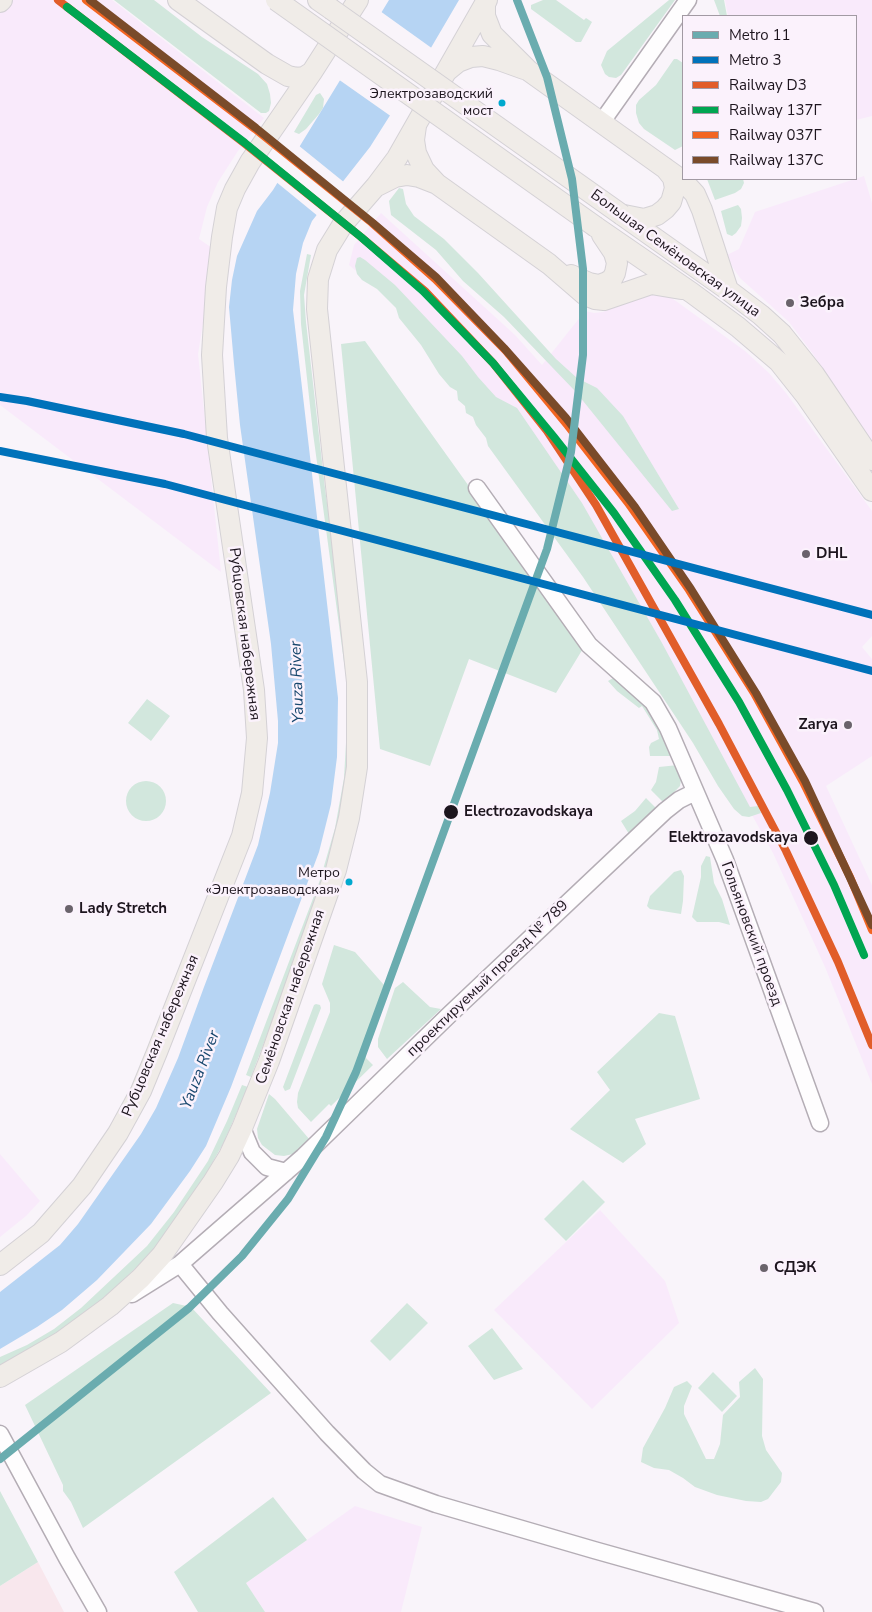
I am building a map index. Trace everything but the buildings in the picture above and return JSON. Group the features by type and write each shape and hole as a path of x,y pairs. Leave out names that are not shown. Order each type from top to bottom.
{"main road":[{"path":"178,0 267,64 288,76 304,77 312,72"},
{"name":"Большая Семёновская улица","path":"276,0 738,327 779,362 806,396 872,492"},
{"name":"Большая Семёновская улица","path":"318,0 761,315 799,353 872,460"},
{"name":"Рубцовская набережная","path":"0,1265 41,1233 82,1186 118,1133 141,1091 242,836 252,793 257,738 254,690 217,438 212,355 216,287 222,237 227,208 235,188 250,162 312,72 358,0"},
{"path":"486,2 485,16 492,34 529,71 664,167 695,194 728,290"},
{"name":"Семёновская набережная","path":"0,1377 61,1342 110,1306 162,1256 229,1156 269,1061 336,870 349,818 357,767 357,682 317,309 318,279 327,250 342,224 376,186 397,158 486,2"},
{"path":"445,72 458,62 472,57 483,56 529,71"},
{"path":"267,64 284,83 286,103 279,120"},
{"path":"417,123 414,140 416,153 424,170 437,184 549,264 585,295 604,300 651,284 678,288 692,293"},
{"path":"622,215 644,219 657,216 665,209 671,202 675,188 673,178 664,167"},
{"path":"376,186 395,177 407,175 419,177 437,184"},
{"path":"549,264 589,283 599,285 607,282 615,273 617,263 614,253 603,233"}],"street":[{"path":"601,123 688,0"},
{"name":"Гольяновский проезд","path":"477,488 589,645 653,702 668,728 725,860 820,1123"},
{"name":"проектируемый проезд № 789","path":"110,1306 180,1264 286,1172 448,1015 665,811 679,800 695,792"},
{"path":"242,1128 252,1152 267,1167 286,1172"},
{"path":"180,1264 220,1313 327,1433 364,1471 380,1484 444,1506 815,1612"},
{"path":"0,1434 98,1612"}],"shaded area":[{"path":"11,0 112,0 264,118 238,151 218,182 207,207 199,239 215,250 198,354 221,572 0,405 0,11"},
{"path":"725,0 872,0 872,116 857,120 857,15 728,15"},
{"path":"864,176 872,203 872,444 813,354 789,322 740,278 725,256 739,249 755,212 852,180 857,180"},
{"path":"381,213 515,335 542,365 585,311 603,312 648,290 669,296 745,351 769,373 786,393 872,511 872,636 862,647 872,659 872,756 826,786 872,885 872,1084 825,967 773,853 720,757 412,318 349,265 354,245"},
{"path":"0,1154 40,1201 26,1216 0,1237"},
{"path":"600,1210 665,1281 679,1323 592,1409 494,1310"},
{"path":"355,1506 422,1527 401,1612 265,1612 246,1583"},
{"path":"38,1562 64,1612 0,1612 0,1586"}],"green space":[{"path":"114,0 154,0 202,37 258,74 267,84 270,94 271,103 269,111 261,113"},
{"path":"543,0 556,0 584,20 586,18 592,22 581,42 576,42 531,9 531,5"},
{"path":"669,0 675,0 621,75 616,78 605,74 601,65 607,51"},
{"path":"714,0 724,0 727,15 720,15"},
{"path":"674,59 682,62 682,146 675,150 644,129 639,123 636,113 636,105 639,100 656,85"},
{"path":"320,93 324,99 323,108 319,114 306,129 299,134 294,132 316,95"},
{"path":"707,180 743,180 741,189 715,200"},
{"path":"399,188 403,189 406,204 414,216 444,239 478,273 556,359 577,378 597,388 623,416 679,509 672,511 575,391 504,317 463,281 436,250 391,215 389,201"},
{"path":"738,205 741,209 741,226 732,236 727,234 721,211"},
{"path":"307,254 311,255 304,295 306,322 325,488 350,674 350,779 326,879 251,1077 246,1075 320,880 335,828 344,778 347,725 346,677 313,433 301,324 300,291"},
{"path":"360,257 395,285 462,356 496,397 517,408 582,503 662,643 750,807 758,806 761,813 749,817 742,816 734,809 693,743 583,577 488,446 486,438 476,425 473,417 466,413 465,406 458,400 457,391 450,387 439,374 421,345 399,318 396,308 377,289 362,280 357,274 355,266 357,258"},
{"path":"365,341 584,647 556,693 469,659 430,766 380,749 341,344"},
{"path":"615,677 641,700 653,715 672,752 670,756 650,756 649,747 651,743 659,739 657,730 642,706 639,708 617,691 608,681"},
{"path":"147,699 170,716 151,741 128,723"},
{"path":"678,765 682,774 680,786 664,803 651,790 656,782 659,767"},
{"path":"150,781 157,784 163,790 166,801 165,809 157,818 150,821 142,821 135,818 127,809 126,797 129,790 138,782"},
{"path":"646,798 656,808 629,834 621,821 635,811"},
{"path":"706,856 710,857 714,883 722,899 730,925 719,922 697,922 692,917 701,877 701,866"},
{"path":"681,870 684,876 681,914 650,909 647,906 650,896 674,872"},
{"path":"334,945 355,952 384,985 364,1041 363,1050 366,1058 373,1065 331,1106 329,1104 311,1122 298,1108 298,1093 330,1012 330,1003 322,984"},
{"path":"403,982 430,1007 441,1009 387,1059 378,1047 378,1039 395,988"},
{"path":"316,1004 320,1005 321,1008 290,1089 285,1091 283,1087"},
{"path":"659,1013 675,1016 700,1099 635,1119 646,1144 623,1163 570,1129 610,1090 597,1072"},
{"path":"242,1085 248,1087 224,1142 201,1183 174,1223 148,1256 107,1296 65,1329 23,1355 0,1365 0,1357 27,1345 54,1329 81,1308 147,1246 174,1212 208,1161"},
{"path":"269,1094 310,1140 293,1154 275,1155 262,1145 258,1138 257,1129"},
{"path":"583,1180 605,1202 566,1241 544,1219"},
{"path":"173,1303 191,1307 271,1393 83,1528 71,1502 63,1491 63,1485 25,1405"},
{"path":"407,1303 428,1323 390,1361 370,1341"},
{"path":"492,1328 523,1369 494,1380 468,1346"},
{"path":"755,1368 763,1379 762,1436 766,1450 782,1473 781,1482 768,1499 761,1502 746,1501 717,1495 695,1487 669,1470 654,1468 641,1462 643,1448 674,1387 687,1381 692,1386 684,1406 684,1414 706,1459 714,1459 720,1444 723,1415 740,1397 739,1382"},
{"path":"713,1372 737,1396 722,1412 698,1388"},
{"path":"0,1491 38,1562 0,1586"},
{"path":"273,1497 307,1540 246,1583 265,1612 198,1612 174,1572"}],"water":[{"name":"Yauza River","path":"389,0 459,0 370,147 312,221 303,243 296,274 293,310 338,698 337,757 331,804 319,852 231,1087 206,1146 190,1171 151,1224 97,1280 62,1310 0,1349 0,1292 60,1245 78,1224 141,1134 156,1108 178,1058 258,845 270,793 278,743 278,721 271,644 240,425 229,307 232,280 237,256 257,211 273,190"}],"pier":[{"path":"380,11 433,49 392,117 338,79"},
{"path":"298,145 345,183 319,217 275,181"}],"metro line":[{"name":"11","path":"0,1459 189,1308 242,1256 288,1199 326,1137 356,1072 547,549 571,452 583,355 583,269 572,179 547,77 517,0"},
{"name":"3","path":"0,397 184,434 872,615"},
{"name":"3","path":"0,451 165,484 872,671"}],"rail line":[{"name":"D3","path":"58,0 244,143 425,291 493,363 547,431 596,505 719,724 786,851 838,962 872,1045"},
{"name":"037Г","path":"86,0 255,129 372,223 435,279 506,351 628,503 689,590 754,693 803,782 850,877 872,930"},
{"name":"137С","path":"90,0 256,128 436,277 504,348 566,418 635,507 691,589 756,693 805,781 872,925"},
{"name":"137Г","path":"67,7 245,143 361,237 423,291 493,363 614,513 675,600 739,702 787,790 834,885 864,955"}],"place":[{"name":"Электрозаводский мост","path":"502,103"},
{"name":"Зебра","path":"790,303"},
{"name":"DHL","path":"806,554"},
{"name":"Zarya","path":"848,725"},
{"name":"Electrozavodskaya","path":"451,812"},
{"name":"Elektrozavodskaya","path":"811,838"},
{"name":"Метро «Электрозаводская»","path":"349,882"},
{"name":"Lady Stretch","path":"69,909"},
{"name":"СДЭК","path":"764,1268"}]}
